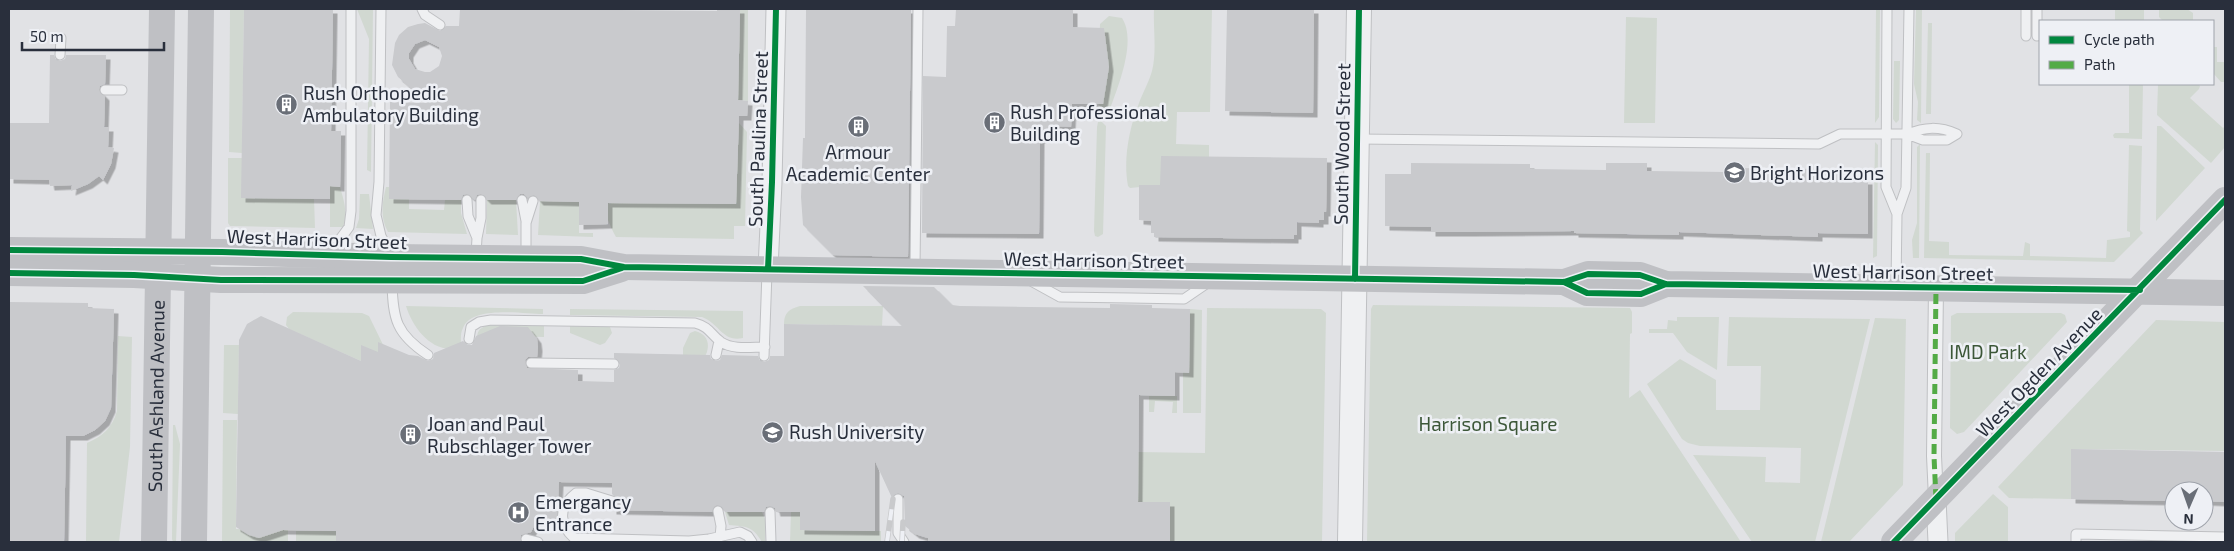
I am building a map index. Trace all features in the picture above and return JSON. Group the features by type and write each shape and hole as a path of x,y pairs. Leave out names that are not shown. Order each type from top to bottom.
{"main road":[{"name":"South Ashland Avenue","path":"154,542 159,264 160,38 162,9"},
{"name":"South Ashland Avenue","path":"194,542 202,9"},
{"path":"160,38 202,38"},
{"name":"West Ogden Avenue","path":"1894,542 2140,290 2225,200"},
{"name":"West Harrison Street","path":"9,250 159,264 198,279 476,263 525,270 581,259 624,268 1564,282 1587,292 1641,294 1666,284 2225,292"},
{"name":"West Harrison Street","path":"9,273 159,264 198,252 328,255 392,268"}],"street":[{"name":"South Paulina Street","path":"768,269 772,191 776,9"},
{"name":"South Wood Street","path":"1350,542 1359,9"},
{"path":"1936,287 1934,456 1938,542"}],"lane":[{"path":"328,255 345,235 349,227 352,211 351,9"},
{"path":"381,9 379,182 376,215 392,268 393,310 397,322 405,337 428,355"},
{"path":"422,9 425,15 440,25"},
{"path":"915,271 918,9"},
{"path":"1887,9 1886,187 1897,214"},
{"path":"1896,286 1897,214 1906,188 1909,9"},
{"path":"2026,9 2026,36"},
{"path":"2037,9 2037,36"},
{"path":"60,55 61,38"},
{"path":"105,90 122,90"},
{"path":"1357,139 1820,144 1840,134 1907,134"},
{"path":"467,200 476,263"},
{"path":"476,263 481,200"},
{"path":"522,200 526,224 525,270"},
{"path":"526,224 533,200"},
{"path":"469,339 471,327 479,322 510,320 695,323 707,327 719,341 764,351 768,269"},
{"path":"716,355 719,341"},
{"path":"531,362 614,364"},
{"path":"612,501 586,493 576,493 564,506 562,522 566,531 574,538 689,541 740,532 748,536 752,542"},
{"path":"898,499 898,533 904,542"},
{"path":"718,512 721,526 720,537"},
{"path":"770,512 771,542"},
{"path":"2076,542 2076,534 2225,537"},
{"path":"526,539 538,542"}],"green space":[{"path":"230,9 244,9 242,153 229,152"},
{"path":"357,9 373,9 371,172 367,170 369,39"},
{"path":"740,9 748,9 748,101 738,100"},
{"path":"1154,9 1212,9 1210,112 1177,112 1176,144 1209,145 1209,157 1160,185 1130,188 1128,186 1126,165 1128,144 1135,113 1151,75 1155,48"},
{"path":"1876,9 1880,9 1879,117 1875,123"},
{"path":"1916,9 1922,9 1921,123 1917,120 1918,102 1914,84"},
{"path":"2055,9 2144,9 2144,20 2115,20 2115,10"},
{"path":"2159,9 2187,9 2193,13 2193,20 2162,20 2159,17"},
{"path":"1109,16 1122,18 1128,39 1125,64 1110,109 1104,111 1098,104 1100,24"},
{"path":"1626,17 1657,18 1655,123 1624,123"},
{"path":"1928,23 1932,23 1931,114 1926,114"},
{"path":"2214,47 2217,47 2217,62 2225,62 2225,82 2221,82 2214,74"},
{"path":"1894,61 1900,61 1899,120 1896,123 1893,119"},
{"path":"2129,85 2143,85 2142,139 2114,138 2113,135 2115,133 2129,133"},
{"path":"2158,85 2199,85 2199,89 2190,98 2223,128 2225,126 2225,147 2211,163 2157,115"},
{"path":"1101,121 1106,126 1103,234 1098,237 1095,236 1094,231 1097,127 1098,122"},
{"path":"739,123 747,132 745,226 734,226 734,239 616,237 599,203 736,204"},
{"path":"2157,126 2161,126 2205,168 2156,221"},
{"path":"1875,142 1878,145 1877,256 1873,258"},
{"path":"1920,144 1919,258 1913,258 1912,240 1917,223 1917,147"},
{"path":"2129,145 2142,146 2140,230 2143,233 2114,262 1924,258 1926,153 1930,153 1929,241 1949,242 1949,255 2023,256 2025,242 2030,244 2030,256 2106,258 2107,240 2130,237 2130,232 2127,231"},
{"path":"228,158 242,158 242,198 314,199 315,228 230,226 228,223"},
{"path":"330,186 340,187 345,211 343,227 330,227"},
{"path":"386,187 389,187 389,199 409,199 409,209 444,210 445,200 461,200 461,213 467,234 388,232 385,227 383,210"},
{"path":"360,194 369,194 373,229 356,228 359,219"},
{"path":"487,200 516,200 518,235 486,234"},
{"path":"540,201 579,202 579,233 593,233 593,237 538,235"},
{"name":"Harrison Square","path":"1373,305 1630,308 1632,312 1632,333 1630,334 1629,398 1640,390 1741,542 1367,542 1371,309"},
{"path":"406,306 543,309 543,314 499,312 476,316 468,321 463,328 461,347 451,349 442,348 426,338 409,315"},
{"path":"800,306 883,306 882,326 784,324 788,312"},
{"path":"1207,308 1321,309 1326,313 1322,542 1170,542 1170,502 1138,502 1138,452 1205,453"},
{"path":"570,309 743,311 743,338 731,338 702,317 570,315"},
{"path":"1190,309 1202,310 1201,413 1183,413 1183,372 1189,372"},
{"path":"293,312 362,313 369,316 389,357 361,361 289,329 286,325 287,317"},
{"name":"IMD Park","path":"1957,313 2061,313 2065,315 2067,322 1964,432 1957,434 1950,428 1951,316"},
{"path":"1677,317 1719,317 1717,370 1687,352 1673,333 1649,333 1649,329 1667,329 1668,320 1677,321"},
{"path":"1729,317 1870,319 1815,542 1752,542 1693,455 1766,457 1765,482 1800,483 1801,448 1700,446 1688,443 1682,439 1647,384 1680,359 1716,380 1716,410 1760,410 1761,366 1727,366"},
{"path":"1875,318 1906,319 1903,485 1849,542 1821,542"},
{"path":"2156,320 2225,322 2225,451 2072,449 2071,499 2009,498 1998,487"},
{"path":"489,325 544,326 544,337 492,336 477,338 480,329"},
{"path":"570,326 610,327 612,333 605,343 600,345 570,333"},
{"path":"695,331 706,338 708,350 704,358 683,360 683,348 690,333"},
{"path":"118,336 132,337 130,447 119,542 86,542 87,443 106,431 117,411"},
{"path":"224,345 239,345 238,414 223,413"},
{"path":"1149,396 1177,396 1177,413 1172,413 1173,402 1155,401 1154,412 1149,412"},
{"path":"223,420 237,420 236,529 288,530 288,542 222,542"},
{"path":"173,425 175,425 180,444 176,542 173,542 172,539"},
{"path":"1993,494 2008,507 2008,542 1955,542 1955,533"},
{"path":"725,512 762,512 765,519 765,542 762,542 755,532 748,528 729,525"},
{"path":"791,512 800,512 800,530 881,531 881,542 790,542"},
{"path":"296,531 336,531 336,542 296,542"}],"building":[{"name":"Rush Orthopedic Ambulatory Building","path":"244,9 333,9 331,131 341,131 340,187 330,186 330,199 241,198"},
{"path":"460,9 717,11 717,9 740,9 738,100 748,101 747,116 739,116 736,204 608,203 608,224 579,225 579,202 539,201 534,195 528,198 524,194 520,194 516,200 487,200 481,194 477,195 475,200 467,194 463,195 461,200 389,199 390,102 429,103 398,77 392,65 395,43 399,35 408,27 418,24 425,23 440,31 446,26 459,26","holes":["425,40 439,47 442,56 439,66 430,72 415,69 409,59 409,53 415,44"]},
{"name":"Armour Academic Center","path":"806,9 911,9 908,257 833,255 803,225 801,197 803,138 805,138"},
{"name":"Rush Professional Building","path":"956,9 1073,9 1073,27 1104,28 1109,67 1103,104 1072,104 1071,127 1055,126 1051,132 1040,139 1039,234 922,233 923,76 946,77 947,26 955,26"},
{"path":"1227,9 1314,9 1313,113 1225,111"},
{"path":"50,55 54,55 56,60 60,61 65,59 66,55 106,55 105,84 100,86 99,90 105,96 104,127 109,127 108,147 114,148 111,164 103,180 99,176 88,184 71,191 72,185 50,186 49,180 9,179 9,123 49,123"},
{"path":"1161,156 1327,158 1326,212 1324,212 1324,220 1319,220 1319,223 1297,222 1297,235 1294,235 1294,239 1154,237 1154,233 1151,233 1151,221 1139,220 1139,185 1160,185"},
{"path":"1411,163 1530,164 1530,169 1606,170 1606,163 1647,163 1647,171 1727,172 1727,168 1840,169 1840,180 1868,180 1868,234 1818,233 1818,237 1679,232 1679,235 1574,233 1574,231 1431,232 1431,227 1385,226 1385,174 1411,174"},
{"name":"Rush University","path":"863,286 934,287 952,305 960,306 1110,308 1110,304 1152,305 1152,308 1190,309 1189,373 1175,372 1175,396 1139,395 1138,502 1170,502 1170,542 928,542 928,538 915,534 905,526 904,496 898,493 892,498 875,461 875,531 800,530 800,512 776,512 775,508 770,506 766,507 764,512 725,512 722,507 717,505 712,512 612,510 612,507 617,505 618,500 612,494 612,483 559,482 557,519 538,518 531,532 521,535 521,542 336,542 336,531 283,530 259,538 249,535 236,527 239,340 247,324 261,316 361,361 361,345 378,352 378,342 428,361 433,359 434,353 463,341 468,345 472,345 476,336 500,326 528,327 537,339 538,347 537,357 528,357 525,360 527,368 578,370 578,381 614,382 614,370 619,368 620,364 614,358 614,353 710,355 711,359 715,361 720,360 722,355 758,356 760,361 764,362 769,360 770,356 784,356 784,324 902,326"},
{"path":"9,302 88,303 88,308 114,309 111,408 105,421 95,430 83,436 66,436 64,542 9,542"},
{"path":"2071,449 2225,452 2225,502 2214,501 2214,481 2164,481 2164,501 2071,499"}],"railway":[{"path":"887,542 893,499"},
{"path":"902,542 903,522"}],"marked path":[{"path":"1936,287 1934,456 1936,499"}],"cycle path":[{"path":"768,269 776,9"},
{"path":"1355,279 1359,9"},
{"path":"1894,542 2225,200"},
{"path":"9,250 581,259 624,267 1564,282 1588,274 1640,275 1666,284 2140,290"},
{"path":"9,273 134,275 221,280 583,281 622,268"},
{"path":"1564,282 1587,293 1641,294 1666,284"}],"place":[{"name":"Rush Orthopedic Ambulatory Building","path":"287,104"},
{"name":"Rush Professional Building","path":"994,123"},
{"name":"Armour Academic Center","path":"858,126"},
{"name":"Bright Horizons","path":"1734,173"},
{"name":"Rush University","path":"773,432"},
{"name":"Joan and Paul Rubschlager Tower","path":"411,435"},
{"name":"Emergancy Entrance","path":"519,513"}]}
